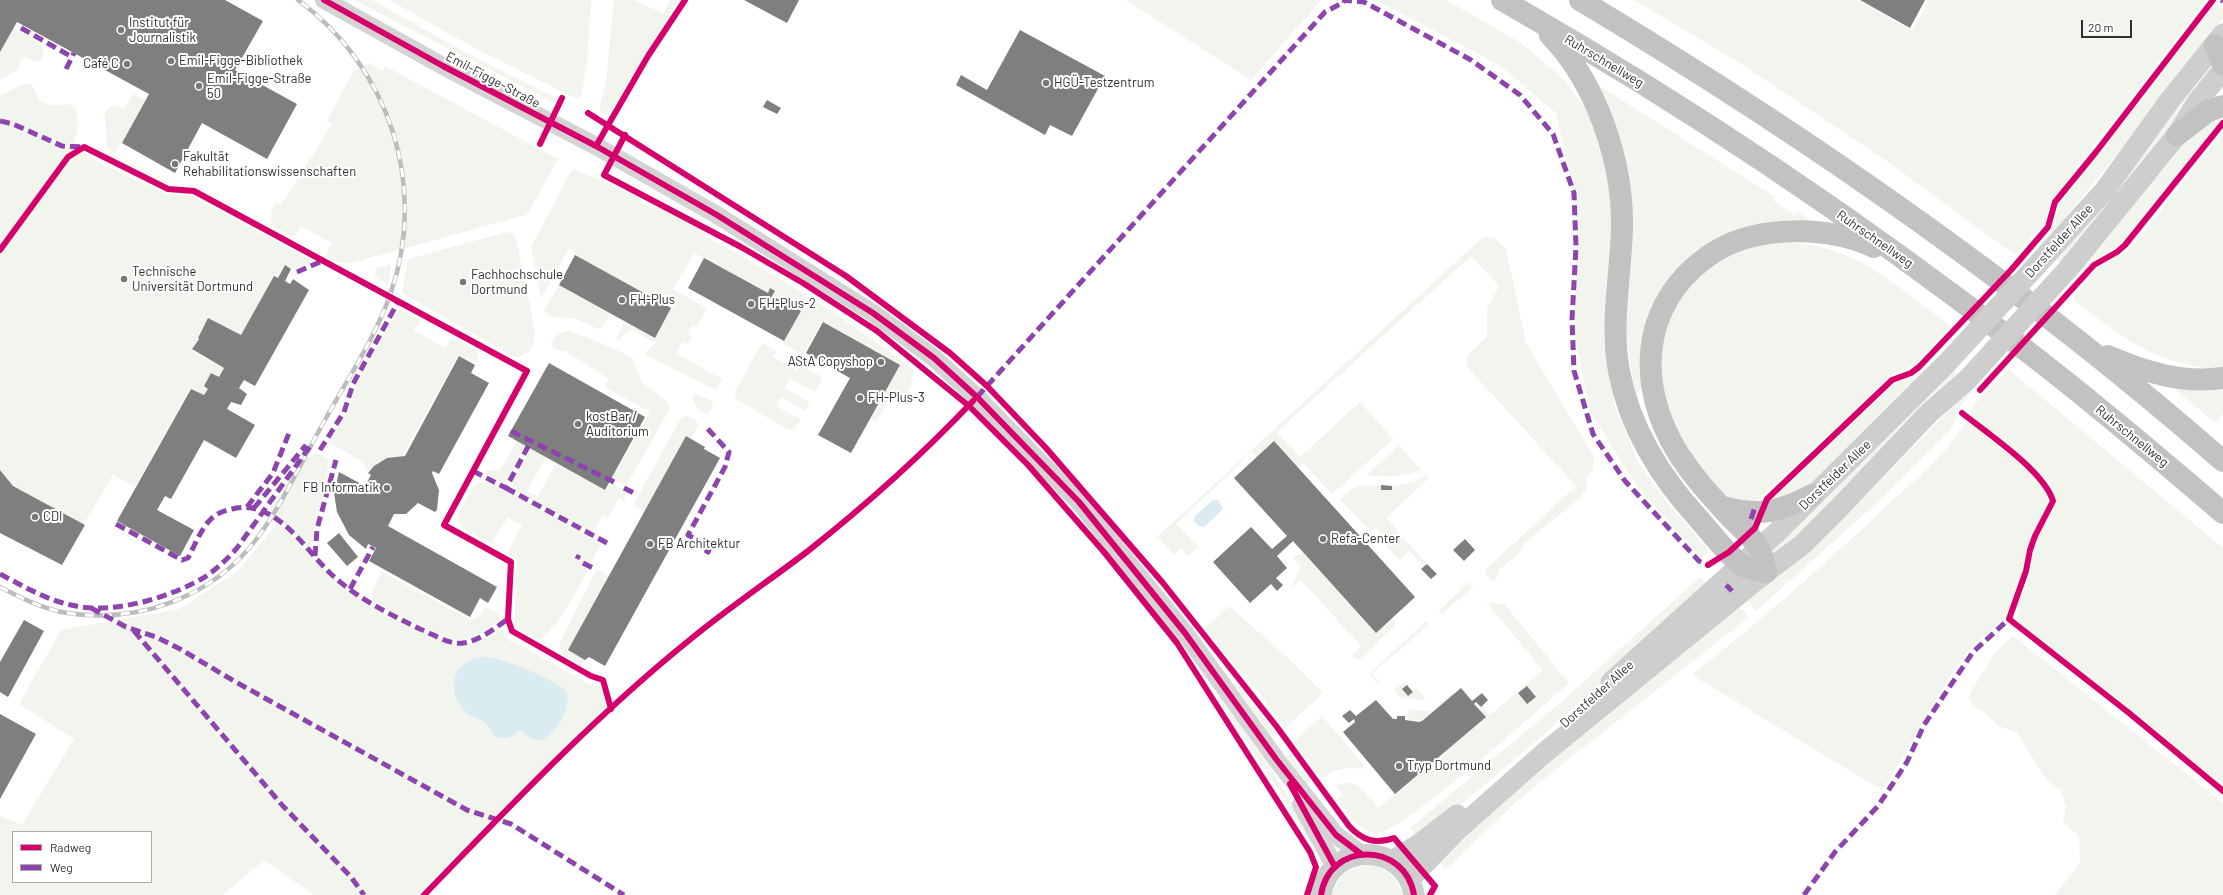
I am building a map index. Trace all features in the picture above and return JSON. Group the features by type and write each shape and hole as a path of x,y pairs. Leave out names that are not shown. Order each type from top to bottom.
{"highway":[{"path":"1580,0 1719,87 1841,168 1967,258 2067,333 2223,461"},
{"path":"1507,3 1545,30 1573,64 1602,120 1614,157 1621,201 1622,226 1615,341 1619,371 1626,403 1656,464 1682,502 1741,565 1766,572"},
{"name":"Ruhrschnellweg","path":"1507,3 1644,86 1748,152 1909,264 2026,350 2223,513"},
{"path":"2220,42 2223,65"},
{"path":"2177,135 2208,110 2223,106"},
{"path":"1766,572 1759,549 1687,467 1661,422 1653,394 1649,363 1652,340 1664,305 1675,287 1688,273 1727,245 1748,237 1772,233 1817,233 1852,239 1868,244 1909,264"},
{"path":"2067,333 2103,354 2158,374 2187,379 2223,378"},
{"path":"1720,506 1739,512 1771,513 1793,506 1812,496"}],"main road":[{"name":"Dorstfelder Allee","path":"1392,861 1418,845 1516,766 1759,549 1946,364 2048,253 2105,190 2170,100 2220,42"},
{"name":"Dorstfelder Allee","path":"1412,887 1455,832 1543,754 1766,572 1802,545 1929,413 1967,380 2068,269 2177,135 2198,101 2223,70"},
{"path":"1321,895 1324,884 1335,867 1345,859 1361,854 1376,854 1392,861 1403,869 1412,887"}],"street":[{"name":"Emil-Figge-Straße","path":"324,0 443,66 596,146 730,223 873,313 934,358 977,397 1079,502 1180,627 1276,760 1336,835 1361,854"},
{"name":"Emil-Figge-Straße","path":"1276,760 1335,867"}],"shaded area":[{"path":"354,0 372,0 470,55 557,99 555,103"},
{"path":"389,0 591,0 587,62 582,93 580,97 575,98 480,51"},
{"path":"614,0 633,0 663,13 671,0 678,0 609,115 599,110 606,82"},
{"path":"1126,0 1321,0 1251,80"},
{"path":"1376,0 1446,0 1521,43 1561,77 1585,108 1601,142 1612,183 1613,230 1604,340 1614,405 1638,462 1666,501 1709,550 1701,558 1639,489 1589,410 1574,331 1577,227 1569,170 1556,113 1499,65"},
{"path":"1634,0 1857,0 1912,31 1929,0 2206,0 2052,200 2044,224 2015,255 1881,157 1746,67"},
{"path":"2215,3 2223,9 2223,18 2151,112 2041,248 2038,246 2051,230 2061,201"},
{"path":"13,28 42,45 44,53 40,60 35,62 24,57 20,61 18,69 0,80 0,52"},
{"path":"369,63 383,71 385,66 558,159 530,209 525,215 352,263 337,262 328,257 327,253 332,243 301,226 296,235 291,236 274,227 271,220 271,211 274,205 276,202 281,205 332,124 327,121 354,71"},
{"path":"2209,66 2215,71 2061,263 2055,259"},
{"path":"30,84 38,98 44,103 48,105 69,104 76,110 78,126 74,146 98,162 167,194 192,196 309,259 312,263 295,269 285,265 278,278 274,276 241,335 208,318 192,351 224,369 219,377 211,373 204,386 208,389 204,395 190,389 135,487 113,475 83,525 13,486 0,470 0,95 22,85"},
{"path":"1598,85 1775,197 1773,200 1794,215 1797,211 1824,230 1683,264 1644,389 1635,392 1630,365 1626,327 1630,237 1593,91"},
{"path":"133,94 145,100 122,143 114,153 107,147 105,112 111,106 125,108"},
{"path":"2220,118 2216,127 2121,244 2089,262 2078,276 2076,274 2203,121"},
{"path":"2223,131 2223,372 2176,361 2148,351 2118,334 2072,299 2098,268 2122,255 2133,246"},
{"path":"575,169 642,199 640,202 651,208 657,206 705,231 705,236 786,282 839,316 915,371 911,378 912,383 905,396 894,390 876,422 870,419 900,365 822,321 803,355 783,344 801,311 772,296 775,291 770,288 768,293 694,253 673,289 707,308 697,327 692,325 688,334 692,336 687,344 682,341 676,353 722,379 716,390 644,354 656,343 630,329 618,340 616,339 625,321 655,338 671,308 575,255 576,253 569,249 541,298 531,247 572,170"},
{"path":"507,232 512,234 516,239 535,330 534,341 531,349 524,355 514,357 402,293 408,259"},
{"path":"1483,237 1494,237 1506,249 1526,343 1594,457 1593,470 1585,478 1588,486 1580,498 1525,543 1519,553 1500,569 1495,581 1490,580 1485,573 1487,568 1576,486 1467,367 1467,356 1487,336 1487,309 1499,286 1471,256 1277,432 1300,457 1360,402 1393,439 1332,494 1303,463 1297,468 1274,442 1257,457 1251,451 1231,473 1176,524 1198,547 1188,556 1181,548 1174,555 1157,537"},
{"path":"1764,241 1786,242 1824,248 1858,261 1906,292 1951,326 1913,366 1895,372 1752,505 1735,501 1718,492 1684,450 1661,400 1659,345 1675,301 1707,265"},
{"path":"391,264 389,286 374,276 376,268"},
{"path":"559,285 610,313 603,327 598,329 574,318 551,317 544,310"},
{"path":"400,309 420,320 414,331 446,348 452,337 477,351 478,355 476,364 458,355 402,456 381,461 367,472 364,462 328,442 347,414 356,386 369,359"},
{"path":"567,331 589,338 632,357 641,381 668,403 669,410 626,486 612,479 650,412 605,387 609,379 564,350 560,351 553,348 551,343 558,334"},
{"path":"762,343 776,351 773,357 797,370 801,365 823,378 815,392 790,378 785,388 810,402 806,411 781,397 776,406 801,420 792,430 785,428 734,398 737,393 735,392"},
{"path":"1937,357 1939,359 1801,492 1769,502 1894,384 1922,372"},
{"path":"2008,369 2223,548 2223,787 2143,721 2025,628 2020,622 2018,617 2018,609 2021,596 2030,574 2036,543 2049,518 2054,498 2049,482 1972,418 1970,412 1973,406"},
{"path":"1953,370 1960,374 1821,518 1773,554 1768,548"},
{"path":"1974,385 1976,387 1960,407 1953,426 1941,440 1870,509 1756,611 1747,600 1881,480"},
{"path":"2175,386 2223,387 2223,414 2217,421 2213,421 2177,391"},
{"path":"694,393 712,401 713,405 710,412 705,414 698,408 693,399"},
{"path":"686,416 692,418 698,423 697,428 645,512 633,505 681,418"},
{"path":"1969,424 1974,426 2038,479 2049,498 2045,510 2028,545 2019,584 2009,611 1994,629 1969,650 1953,671 1882,790 1692,675 1819,569 1930,466 1964,425"},
{"path":"517,441 525,445 508,480 501,482 485,473 487,470 500,471"},
{"path":"1399,445 1421,470 1394,476 1367,475"},
{"path":"531,448 546,457 527,491 538,496 556,463 605,490 611,482 624,490 625,501 619,498 608,518 603,515 593,533 514,490 512,483"},
{"path":"318,453 328,459 326,482 311,549 269,510 297,469 304,461"},
{"path":"1426,475 1429,478 1386,518 1427,564 1424,567 1409,551 1399,560 1386,546 1389,543 1376,528 1371,532 1340,499 1356,486 1381,485 1381,490 1392,490 1392,486 1414,482"},
{"path":"483,482 495,484 601,543 565,611 556,624 539,640 518,630 514,623 517,560 507,553 522,526 508,517 491,544 462,528 457,517 473,486"},
{"path":"1213,500 1218,500 1223,508 1222,510 1204,527 1198,526 1194,521 1195,516"},
{"path":"278,523 342,586 354,596 376,610 451,644 458,645 470,643 497,628 502,629 510,641 520,645 589,684 603,687 606,708 531,780 417,895 314,895 264,860 223,895 0,895 0,816 22,825 74,739 19,704 61,630 179,609 237,572"},
{"path":"1303,553 1375,632 1392,618 1396,625 1359,660 1352,655 1361,646 1301,580 1290,589 1301,567 1293,557"},
{"path":"597,569 609,576 568,650 585,660 581,666 563,655 559,644"},
{"path":"382,572 470,620 480,616 485,607 499,614 500,620 471,638 458,640 451,639 395,614 376,602 372,598 372,592"},
{"path":"1700,577 1707,585 1637,651 1493,778 1418,839 1410,828 1559,704"},
{"path":"1469,582 1473,587 1442,614 1439,610"},
{"path":"1486,602 1504,604 1569,683 1503,741 1441,793 1413,814 1390,828 1376,833 1363,829 1349,815 1337,799 1343,794 1336,786 1343,783 1350,783 1361,788 1378,808 1485,717 1479,709 1482,706 1490,715 1543,670"},
{"path":"1229,606 1289,659 1323,693 1285,728 1259,693 1204,630"},
{"path":"1739,607 1749,617 1545,778 1512,806 1446,869 1436,860 1458,837"},
{"path":"1426,621 1429,625 1372,673 1380,683 1378,684 1369,674"},
{"path":"2013,636 2223,803 2223,895 2055,895 2080,862 2079,836 2063,823 2066,807 2061,791 2046,779 2017,733 1999,726 1984,712 1973,706 1969,698 1971,691 1996,652"},
{"path":"489,657 501,660 533,672 561,687 566,692 567,705 561,721 556,728 544,738 538,740 531,738 520,730 508,738 498,737 493,734 483,721 468,714 461,707 457,699 454,691 454,683 460,668 466,662 475,658"},
{"path":"1404,682 1407,685 1408,696 1417,688 1425,698 1423,700 1401,698 1394,690"},
{"path":"1236,683 1274,731 1270,734 1234,684"},
{"path":"1453,693 1454,694 1422,721 1407,720 1409,709 1432,711"},
{"path":"1220,696 1274,774 1316,843 1312,846 1270,777 1218,698"},
{"path":"1322,716 1364,765 1361,769 1340,769 1321,778 1294,742"},
{"path":"1290,753 1311,782 1308,785 1286,756"},
{"path":"1371,865 1383,869 1392,876 1403,895 1332,895 1338,882 1346,873 1357,867"}],"building":[{"name":"Emil-Figge-Straße 50","path":"0,0 225,0 263,21 235,70 297,104 267,159 202,123 175,173 122,143 149,94 17,22 0,52"},
{"path":"744,0 799,0 787,23"},
{"path":"1860,0 1925,0 1910,28"},
{"name":"HGÜ-Testzentrum","path":"1020,30 1105,76 1072,136 1050,125 1045,135 956,85 961,75 987,90"},
{"path":"767,100 781,108 777,114 763,107"},
{"name":"FH-Plus","path":"575,255 671,308 655,338 559,285"},
{"name":"FH-Plus-2","path":"704,258 768,293 770,288 775,291 772,296 801,311 784,341 688,288"},
{"path":"285,265 291,269 285,281 290,284 293,279 309,290 255,386 244,380 239,388 247,394 241,405 231,402 227,409 255,425 236,458 204,440 171,499 165,496 157,510 194,530 180,556 117,521 191,389 204,395 208,389 204,386 211,373 219,377 224,368 192,349 199,339 198,338 208,318 241,335 274,276 278,278"},
{"name":"FH-Plus-3","path":"823,322 900,365 851,453 818,435 850,378 806,353"},
{"name":"FB Informatik","path":"459,356 475,365 471,373 489,383 439,474 433,471 432,473 439,490 437,510 435,512 418,503 406,514 394,514 388,526 497,587 488,603 480,598 470,617 369,561 376,548 368,544 366,549 349,535 337,512 334,493 339,472 365,486 371,475 368,473 374,466 387,458 405,456"},
{"name":"kostBar / Auditorium","path":"549,363 645,417 605,490 508,436"},
{"name":"FB Architektur","path":"686,436 720,458 605,666 589,657 585,660 568,650"},
{"name":"Refa-Center","path":"1274,441 1415,597 1376,633 1293,541 1277,556 1287,568 1276,578 1283,585 1277,591 1271,584 1250,603 1213,562 1251,527 1272,549 1287,536 1234,478"},
{"name":"CDI","path":"0,470 13,486 85,525 62,565 0,533"},
{"path":"1381,485 1392,486 1392,490 1381,490"},
{"path":"339,533 358,557 347,566 327,543"},
{"path":"1465,539 1475,550 1464,561 1453,550"},
{"path":"1427,564 1437,574 1431,579 1421,569"},
{"path":"24,620 44,631 8,697 0,692 0,662"},
{"path":"1407,685 1413,692 1408,696 1402,689"},
{"path":"1527,686 1536,697 1527,704 1518,693"},
{"name":"Tryp Dortmund","path":"1461,688 1472,701 1482,693 1488,700 1481,707 1476,702 1474,704 1486,717 1395,794 1343,732 1355,722 1354,719 1349,723 1342,716 1350,710 1356,716 1376,700 1393,719 1397,719 1397,716 1405,716 1405,720 1419,722"},
{"path":"0,714 36,734 0,799"}],"railway":[{"path":"0,587 32,603 49,609 67,613 94,615 121,614 147,610 173,602 220,576 240,558 258,537 267,523 285,494 370,341 391,292 401,251 405,211 402,170 392,131 377,94 356,59 330,27 298,0"}],"marked path":[{"path":"1342,0 1364,2 1471,60 1520,95 1553,134 1574,193 1576,247 1572,319 1574,371 1593,434 1625,481 1699,561 1708,565"},
{"path":"977,397 1325,12 1344,2"},
{"path":"21,28 72,57"},
{"path":"66,69 74,53"},
{"path":"0,121 13,124 62,146 83,147"},
{"path":"297,272 322,261"},
{"path":"320,450 344,412 353,384 398,302"},
{"path":"706,545 688,535 725,467 729,452 707,428"},
{"path":"511,431 616,483"},
{"path":"247,507 273,473 289,433"},
{"path":"473,471 506,488 531,441"},
{"path":"254,508 306,445"},
{"path":"0,574 56,601 91,608 125,606 160,597 176,591 205,577 218,567 237,548 311,445"},
{"path":"315,556 317,529 336,460"},
{"path":"506,488 607,543"},
{"path":"624,488 634,493"},
{"path":"1751,519 1755,507"},
{"path":"116,524 182,560 188,558 203,529 209,521 217,515 232,509 247,508 262,511 275,518 287,528 330,573 350,590 384,611 441,639 458,643 469,642 487,634 508,619"},
{"path":"350,589 373,547"},
{"path":"705,550 708,552 710,547"},
{"path":"577,559 579,555"},
{"path":"583,563 593,568"},
{"path":"1726,585 1732,591"},
{"path":"91,608 126,627 156,637 180,649 234,681 467,810 511,824 624,895"},
{"path":"1804,895 1835,852 1878,806 1907,762 1924,725 1973,652 2009,619"},
{"path":"134,631 282,805 351,877 364,895"}],"cycle path":[{"path":"324,0 443,66 596,146 717,215 873,313 934,358 977,397 1079,502 1185,633 1276,759 1336,835 1361,854"},
{"path":"596,146 648,56 685,0"},
{"path":"1708,565 1729,552 1755,528 1767,499 1892,380 1911,373 1919,367 2011,270 2048,227 2055,202 2096,152 2213,0"},
{"path":"540,144 562,98"},
{"path":"588,113 846,276 950,353 987,386 1046,448 1163,583 1277,727 1349,826 1359,835 1369,840 1381,841 1394,838 1435,886 1430,895"},
{"path":"1980,390 2094,265 2117,252 2125,245 2223,123"},
{"path":"625,135 604,175 741,247 803,283 877,331 969,406 1028,465 1104,552 1177,643 1310,852 1316,867 1307,895"},
{"path":"0,250 68,157 84,147 168,189 194,191 527,371 444,525 511,562 508,619 512,631 591,676 603,680 611,709"},
{"path":"424,895 554,762 622,698 706,627 808,551 851,516 914,460 973,401"},
{"path":"1962,413 2014,453 2027,465 2048,489 2053,501 2035,536 2030,550 2026,571 2009,619 2129,713 2223,791"},
{"path":"1290,784 1335,867"},
{"path":"1321,895 1327,877 1338,865 1352,857 1367,854 1383,857 1397,865 1408,877 1414,895"}],"place":[{"name":"Institut für Journalistik","path":"121,30"},
{"name":"Emil-Figge-Bibliothek","path":"171,61"},
{"name":"Café C","path":"127,64"},
{"name":"HGÜ-Testzentrum","path":"1046,83"},
{"name":"Emil-Figge-Straße 50","path":"199,86"},
{"name":"Fakultät Rehabilitationswissenschaften","path":"175,164"},
{"name":"Technische Universität Dortmund","path":"124,279"},
{"name":"Fachhochschule Dortmund","path":"463,282"},
{"name":"FH-Plus","path":"622,300"},
{"name":"FH-Plus-2","path":"751,304"},
{"name":"AStA Copyshop","path":"881,362"},
{"name":"FH-Plus-3","path":"860,398"},
{"name":"kostBar / Auditorium","path":"578,424"},
{"name":"FB Informatik","path":"387,488"},
{"name":"CDI","path":"35,517"},
{"name":"Refa-Center","path":"1323,539"},
{"name":"FB Architektur","path":"650,544"},
{"name":"Tryp Dortmund","path":"1399,766"}]}
